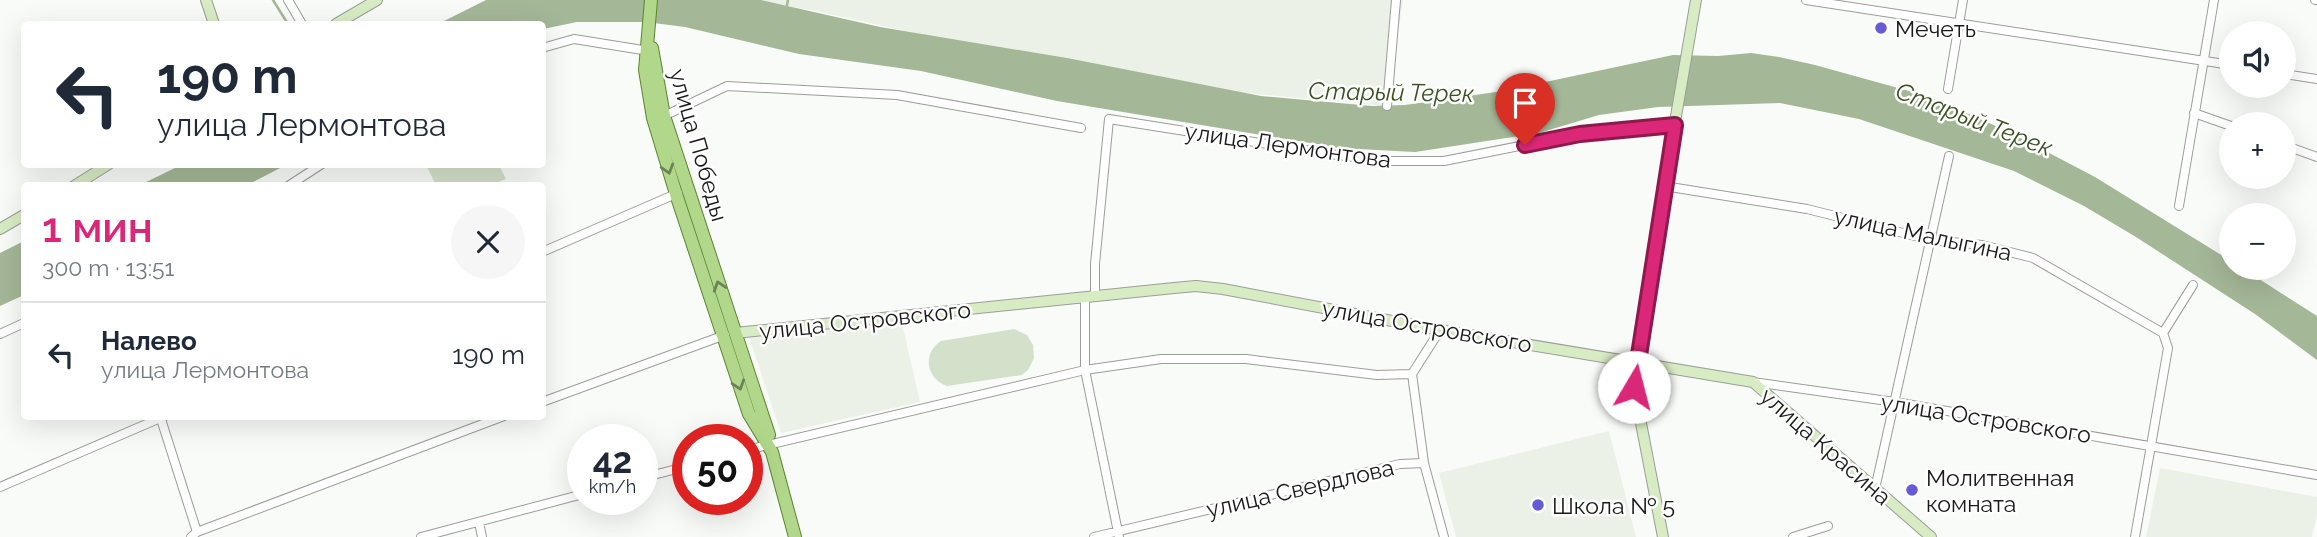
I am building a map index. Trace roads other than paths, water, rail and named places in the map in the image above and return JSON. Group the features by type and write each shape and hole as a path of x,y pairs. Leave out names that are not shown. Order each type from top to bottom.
{"main road":[{"name":"улица Победы","path":"652,0 650,51 681,192"},
{"name":"улица Победы","path":"650,51 645,70 653,118 770,444 796,537"}],"street":[{"path":"206,0 213,21"},
{"path":"288,0 300,21"},
{"path":"341,21 377,0"},
{"path":"1387,106 1396,0"},
{"path":"1663,537 1634,387 1664,186 1696,0"},
{"path":"1806,0 2219,63"},
{"path":"1948,89 1963,0"},
{"path":"2179,206 2214,0"},
{"path":"546,47 575,39 650,51"},
{"path":"2296,76 2317,79"},
{"path":"664,116 727,86 897,95 1081,128"},
{"path":"2194,113 2219,122"},
{"name":"улица Лермонтова","path":"1090,297 1109,119 1389,161 1444,160 1676,119"},
{"path":"2296,149 2317,157"},
{"path":"1875,489 1949,156"},
{"path":"80,182 103,168"},
{"path":"294,182 316,168"},
{"name":"улица Малыгина","path":"1664,186 1807,209 1931,240 1982,246 2033,258 2163,333"},
{"path":"546,250 681,192"},
{"path":"0,229 21,217"},
{"path":"2135,537 2168,348 2163,333 2193,285"},
{"name":"улица Островского","path":"546,401 729,334 1196,286 1440,330 1753,382 1895,402 2317,475"},
{"path":"1090,297 1085,370 1118,534"},
{"path":"0,334 21,324"},
{"path":"1440,330 1412,374 1424,463 1444,537"},
{"path":"763,446 1085,370 1161,359 1246,359 1377,375 1412,374"},
{"name":"улица Красина","path":"1753,382 1931,537"},
{"path":"0,487 155,420"},
{"path":"163,420 194,534 493,420"},
{"name":"улица Свердлова","path":"1094,537 1118,534 1400,464 1424,463"},
{"path":"421,537 567,498"},
{"path":"479,522 482,537"},
{"path":"1793,537 1828,526"}],"water":[{"name":"Старый Терек","path":"486,0 761,0 880,27 1067,58 1261,96 1372,106 1405,105 1503,91 1673,55 1718,56 1751,53 1779,57 1927,96 2005,130 2095,177 2219,254 2219,280 2261,280 2317,316 2317,360 2255,314 2136,237 2084,206 2014,171 1859,119 1780,103 1658,107 1599,115 1539,133 1415,152 1340,148 1057,101 921,71 799,54 685,27 646,22 577,22 546,28 546,21 444,21"},
{"path":"175,168 280,168 253,182 146,182"},
{"path":"21,242 21,296 0,306 0,253"}],"waterway":[{"path":"273,0 286,21"},
{"path":"787,5 788,0"}],"place":[{"name":"Мечеть","path":"1881,28"},
{"name":"Молитвенная комната","path":"1912,490"},
{"name":"Школа № 5","path":"1538,505"}]}
